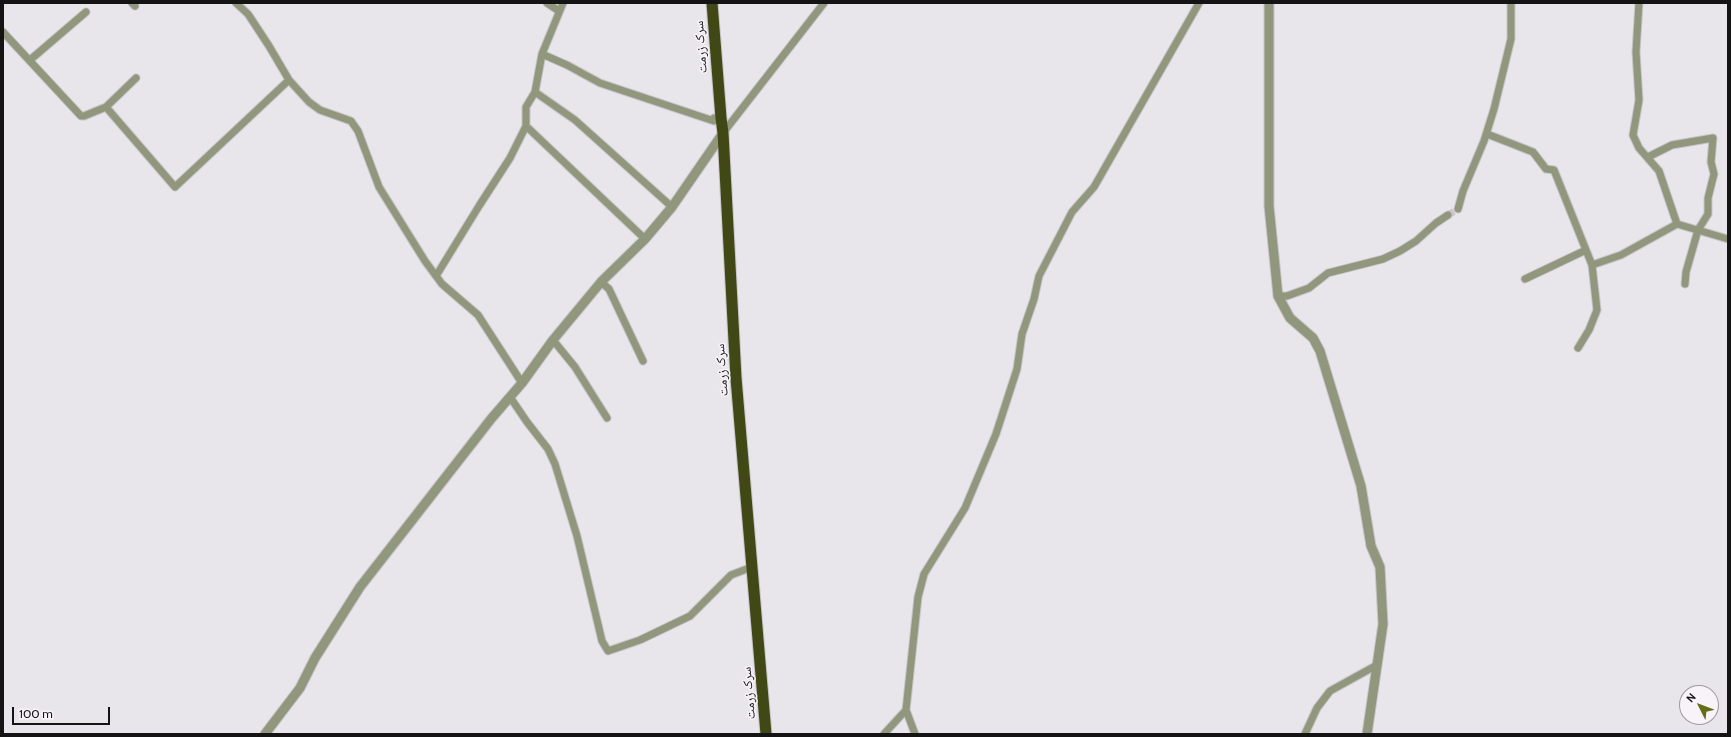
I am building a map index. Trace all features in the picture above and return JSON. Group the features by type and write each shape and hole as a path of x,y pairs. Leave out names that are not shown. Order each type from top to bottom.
{"highway":[{"name":"سرک زرمت","path":"712,3 723,133 736,378 766,734"}],"street":[{"path":"236,3 252,20 289,80 309,102 320,110 351,122 358,131 379,187 425,261 442,284 478,315 522,383"},
{"path":"547,3 559,11"},
{"path":"436,276 510,158 526,126 526,107 535,92 542,54 563,3"},
{"path":"265,734 300,688 315,658 360,587 486,425 522,383 553,340 601,282 645,239 672,207 723,133 824,3"},
{"path":"915,734 906,710 918,597 924,574 965,508 996,434 1017,369 1022,334 1034,299 1039,276 1072,212 1094,187 1199,3"},
{"path":"1269,3 1269,206 1278,296 1290,318 1314,338 1320,351 1361,486 1371,546 1380,568 1384,624 1368,734"},
{"path":"1458,209 1463,191 1487,134 1511,38 1511,3"},
{"path":"1639,3 1636,52 1639,100 1633,135 1639,148 1659,171 1677,224"},
{"path":"30,60 86,12"},
{"path":"3,32 81,116 106,107 136,78"},
{"path":"542,54 567,65 600,83 714,121 714,118 721,118"},
{"path":"106,107 175,187 289,80"},
{"path":"535,92 575,120 672,207"},
{"path":"526,126 645,239"},
{"path":"1487,134 1533,152 1546,169 1554,170 1592,265 1597,310 1589,330 1578,348"},
{"path":"1648,157 1672,145 1713,138 1711,162 1714,174 1708,198 1708,214 1698,230 1684,284"},
{"path":"1278,296 1287,296 1309,288 1328,273 1383,259 1400,251 1416,241 1436,223 1448,215"},
{"path":"1592,265 1621,255 1677,224 1728,239"},
{"path":"1525,278 1586,250"},
{"path":"601,282 609,289 643,361"},
{"path":"553,340 575,367 607,418"},
{"path":"510,397 548,449 555,464 577,536 602,641 608,651 640,640 690,616 731,575 752,567"},
{"path":"1305,734 1316,708 1330,691 1377,665"},
{"path":"884,734 906,710"}],"tunnel":[{"path":"1448,215 1458,209"}]}
